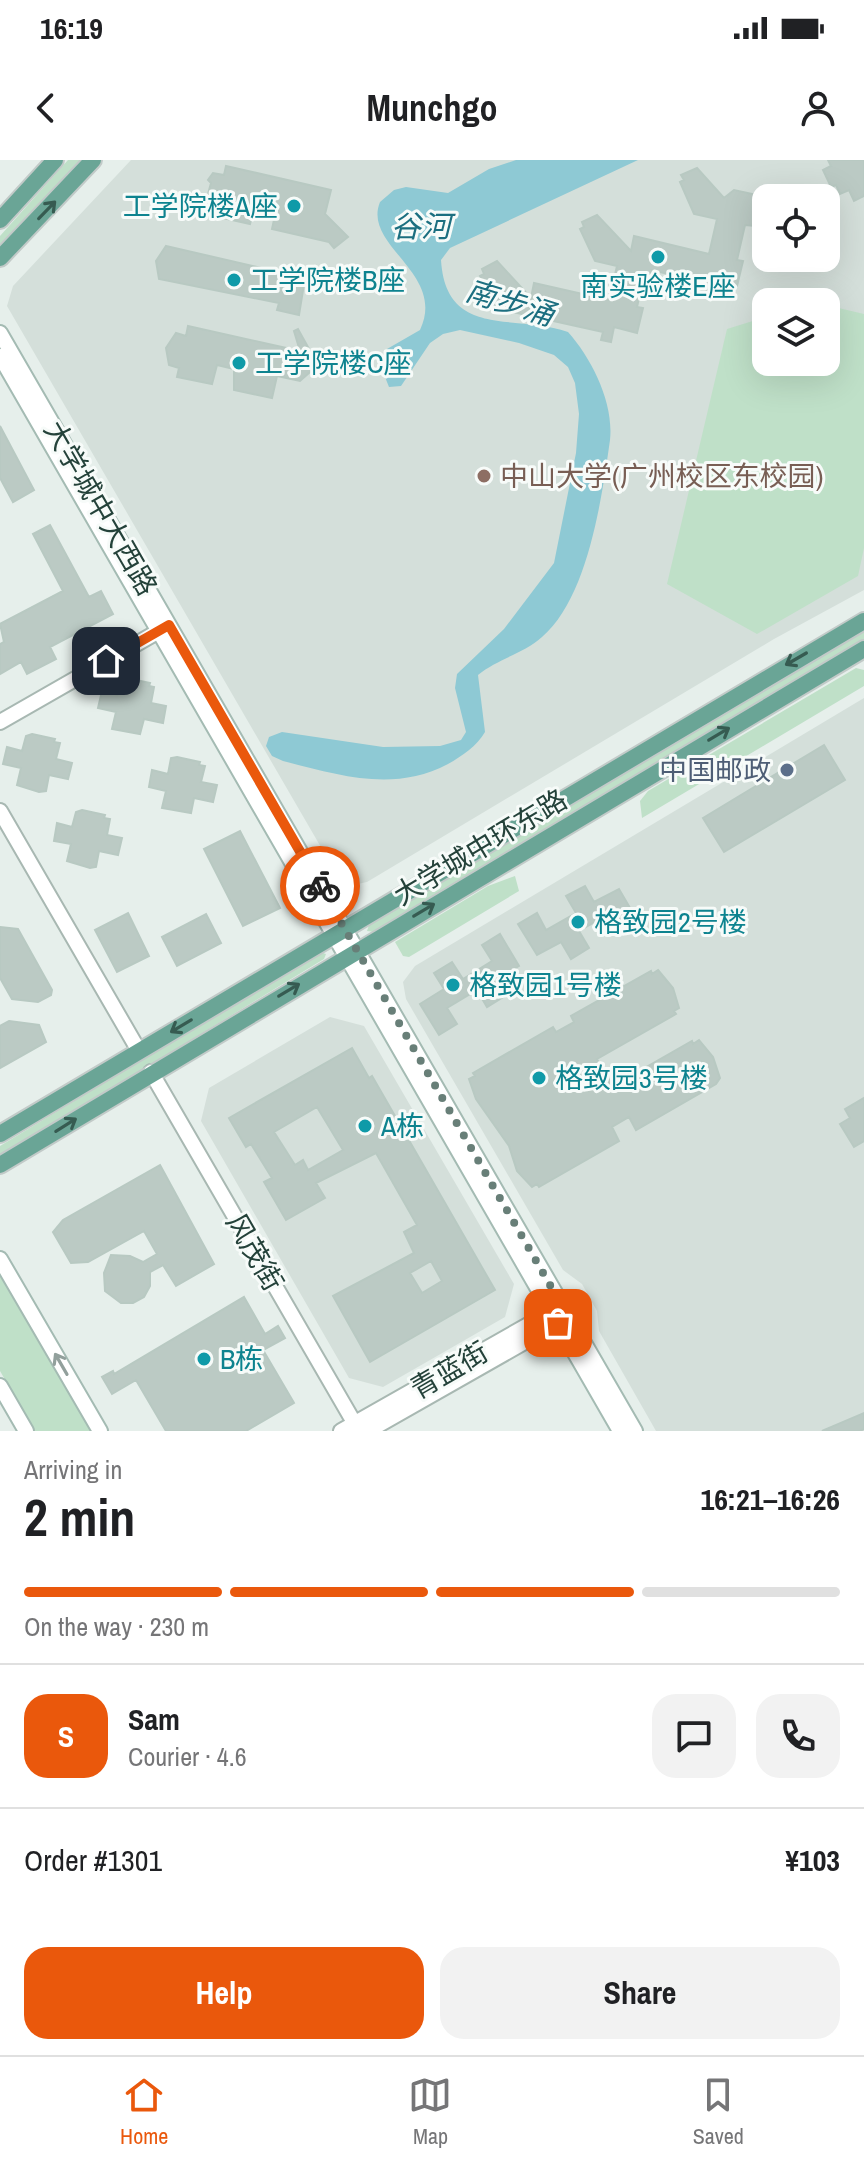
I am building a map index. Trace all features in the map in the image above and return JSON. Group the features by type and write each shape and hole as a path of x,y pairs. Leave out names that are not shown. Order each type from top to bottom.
{"main road":[{"path":"0,220 55,160"},
{"path":"0,258 93,160"},
{"name":"大学城中大西路","path":"0,333 164,628 558,1315 620,1431"},
{"name":"大学城中大西路","path":"0,356 164,628"},
{"name":"大学城中环东路","path":"0,1134 864,621"},
{"path":"0,722 164,628"},
{"name":"大学城中环东路","path":"3,1166 151,1072 864,649"},
{"path":"0,811 139,1051"},
{"name":"风茂街","path":"151,1072 361,1428"},
{"path":"0,1259 100,1431"},
{"name":"大学城中大西路","path":"558,1315 635,1431"},
{"name":"青蓝街","path":"341,1431 361,1428 558,1315"},
{"path":"0,1386 26,1431"}],"shaded area":[{"name":"中山大学(广州校区东校园)","path":"131,160 864,160 864,590 774,639 367,882 353,885 340,880 7,306 13,286"},
{"path":"864,698 864,1431 656,1431 599,1331 597,1311 582,1284 563,1270 406,999 403,982 415,966"},
{"path":"330,1017 364,1026 514,1284 505,1317 383,1387 349,1378 201,1121 209,1088"}],"green space":[{"path":"68,160 80,160 0,244 0,236"},
{"path":"840,308 864,314 864,548 858,576 757,634 667,584 727,329 752,321 752,376 840,376"},
{"path":"864,629 864,642 375,932 367,931 369,925 498,844"},
{"path":"856,668 864,670 864,686 642,818 640,801 648,791"},
{"path":"515,876 519,891 409,957 403,956 395,942 488,886"},
{"path":"320,952 326,954 324,959 0,1156 0,1146"},
{"path":"0,1272 92,1431 35,1431 0,1371"}],"water":[{"name":"谷河","path":"516,160 638,160 450,248 441,260 446,285 456,302 470,313 487,319 568,332 600,382 608,411 610,440 597,517 582,573 558,620 542,637 478,675 485,732 459,758 427,773 386,779 345,776 283,761 272,756 266,746 269,737 282,732 383,747 440,746 461,740 466,732 455,688 457,674 504,629 554,563 576,453 579,414 575,383 568,367 554,355 519,343 460,330 443,334 430,343 401,386 389,387 381,367 387,349 420,330 425,310 423,292 382,233 378,218 380,202 394,190 406,187 448,193 489,169"}],"building":[{"path":"828,160 864,160 864,196 854,201 849,190 840,194 840,184 830,184 823,170 831,166"},
{"name":"工学院楼A座","path":"226,166 331,190 325,214 348,237 334,248 329,242 272,229 274,220 269,219 271,209 255,205 250,224 214,216 216,207 206,205 204,195 208,194 211,183 208,180 213,173 224,175"},
{"path":"697,168 724,198 734,190 752,194 752,226 745,225 737,260 743,261 737,286 714,281 711,295 701,293 704,282 651,270 651,274 645,272 637,307 643,308 637,333 614,327 611,342 601,340 603,332 495,308 480,276 484,274 482,269 497,261 531,298 534,283 609,300 617,266 595,261 580,229 584,227 582,222 597,215 631,251 634,236 709,254 717,219 694,214 680,182 684,180 681,175"},
{"name":"工学院楼B座","path":"166,246 305,278 299,315 277,310 279,303 159,279 156,261"},
{"name":"工学院楼C座","path":"188,326 300,351 294,331 298,329 318,365 300,381 277,376 272,398 234,390 234,369 217,365 212,384 177,377 179,368 169,365 166,348 176,333 186,336"},
{"path":"0,426 34,490 13,502 0,478"},
{"path":"50,525 89,597 101,591 113,614 50,647 56,659 27,674 21,662 0,674 0,644 4,642 0,624 63,591 33,534"},
{"path":"121,679 150,683 149,686 154,687 151,703 166,706 163,723 144,719 140,734 112,729 116,712 98,708 102,691 117,695"},
{"path":"32,734 55,739 54,742 60,743 56,759 72,763 68,779 49,775 46,791 17,785 21,768 3,764 7,747 22,751 26,736"},
{"path":"824,745 845,780 724,852 703,818"},
{"path":"171,758 200,762 199,765 205,766 201,782 217,785 213,802 194,798 191,813 162,808 166,791 149,787 152,770 168,774"},
{"path":"82,810 105,815 104,818 110,819 107,835 122,838 118,855 99,851 96,867 67,861 71,844 54,841 57,823 72,827 76,812"},
{"path":"240,831 280,908 243,926 204,849"},
{"name":"格致园2号楼","path":"585,886 594,902 619,889 637,920 619,931 609,914 579,931 589,948 571,959 561,942 537,955 518,924 537,913 546,930 576,913 566,896"},
{"path":"128,913 149,956 117,972 95,930"},
{"path":"206,914 221,943 177,966 162,937"},
{"path":"0,927 18,929 52,990 51,995 38,1002 12,999 0,978"},
{"name":"格致园1号楼","path":"500,934 519,966 495,980 505,996 487,1007 477,990 447,1008 457,1024 439,1035 420,1004 444,989 434,973 452,962 463,979 492,961 482,945"},
{"name":"格致园3号楼","path":"658,970 673,988 679,1008 674,1011 676,1014 597,1059 613,1086 692,1041 693,1044 699,1040 713,1057 720,1078 716,1084 636,1130 629,1117 612,1127 619,1141 539,1187 537,1184 532,1187 517,1171 509,1146 476,1099 469,1079 475,1076 473,1073 553,1027 556,1032 574,1022 571,1016"},
{"path":"9,1021 39,1025 46,1042 0,1068 0,1026"},
{"path":"352,1048 369,1078 372,1076 495,1290 370,1362 333,1296 414,1253 404,1232 417,1225 376,1153 316,1183 325,1198 286,1220 264,1182 272,1178 251,1144 246,1147 229,1118","holes":["317,1107 343,1150 308,1170 303,1160 295,1165 274,1132","431,1261 442,1281 422,1293 410,1273"]},
{"path":"864,1098 864,1141 854,1147 840,1124 850,1118 845,1109"},
{"path":"160,1165 214,1264 176,1286 163,1265 150,1272 150,1286 144,1297 133,1303 121,1303 105,1291 104,1273 111,1255 130,1256 143,1262 157,1254 144,1231 88,1262 71,1263 53,1232 63,1220"},
{"name":"B栋","path":"244,1297 265,1334 278,1326 285,1338 263,1350 294,1403 246,1431 166,1431 136,1380 112,1394 102,1377 113,1371 114,1374"},
{"path":"864,1413 864,1429 860,1431 822,1431"}],"way so far":[{"path":"320,886 565,1311 558,1323"}],"place":[{"name":"工学院楼A座","path":"294,206"},
{"name":"南实验楼E座","path":"658,257"},
{"name":"工学院楼B座","path":"234,280"},
{"name":"工学院楼C座","path":"239,363"},
{"name":"中山大学(广州校区东校园)","path":"484,476"},
{"name":"中国邮政","path":"787,770"},
{"name":"格致园2号楼","path":"578,922"},
{"name":"格致园1号楼","path":"453,985"},
{"name":"格致园3号楼","path":"539,1078"},
{"name":"A栋","path":"365,1126"},
{"name":"B栋","path":"204,1359"}],"route":[{"path":"106,661 169,625 320,886"}],"water label":[{"name":"南步涌","path":"510,302"}]}
